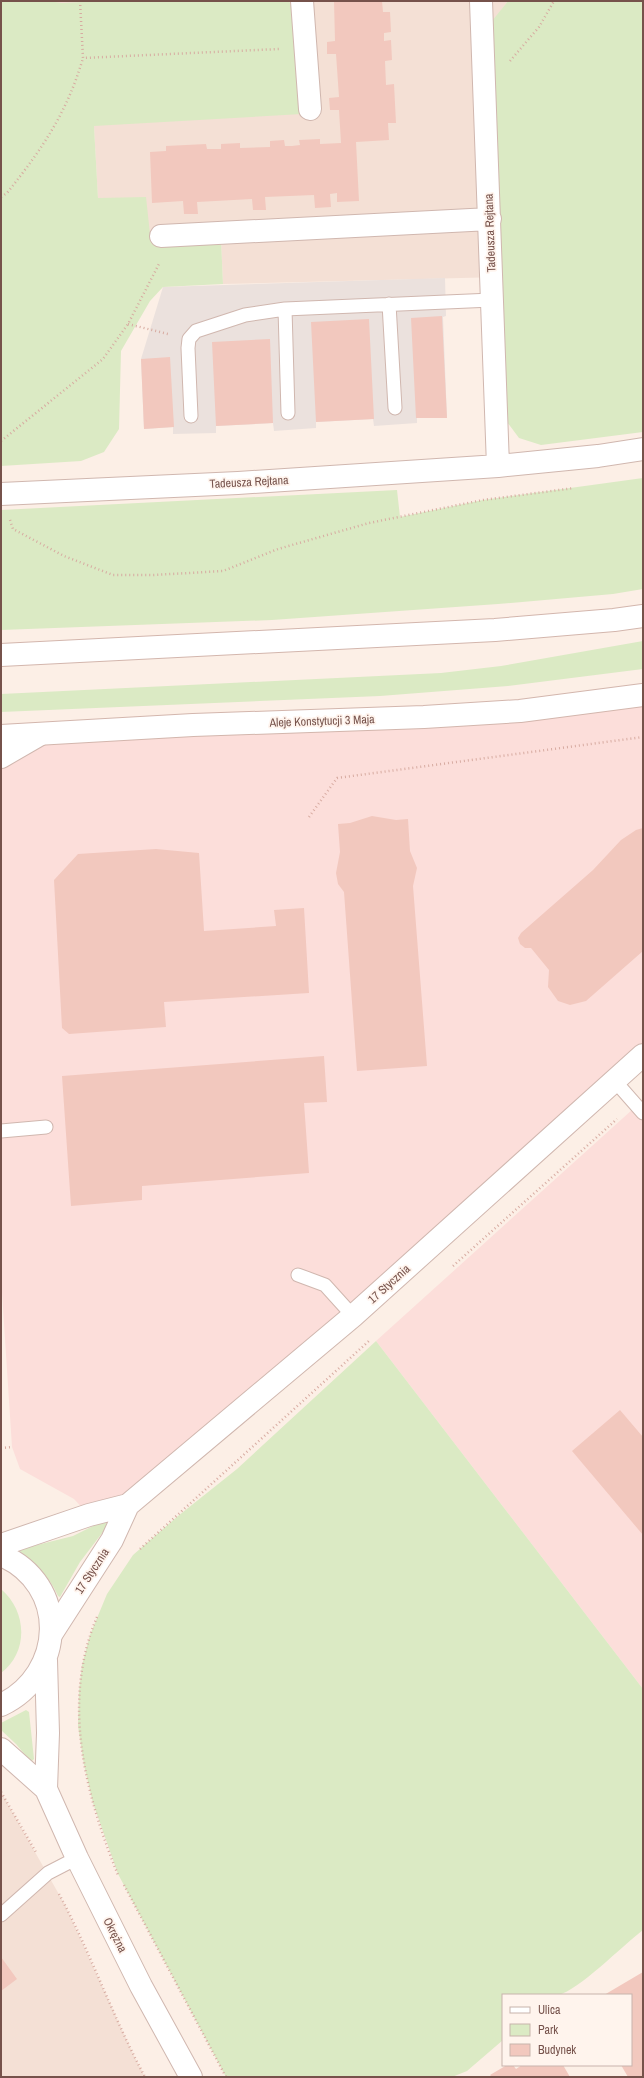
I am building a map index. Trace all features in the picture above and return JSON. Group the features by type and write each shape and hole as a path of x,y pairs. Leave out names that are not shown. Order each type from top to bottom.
{"street":[{"path":"302,1 310,110"},
{"name":"Tadeusza Rejtana","path":"481,1 498,466"},
{"path":"161,236 490,219"},
{"name":"Tadeusza Rejtana","path":"2,494 238,483 498,466 598,456 643,449"},
{"path":"1,655 495,630 614,620 643,616"},
{"name":"Aleje Konstytucji 3 Maja","path":"1,736 193,726 424,717 520,711 643,694"},
{"path":"1,757 39,735"},
{"name":"17 Stycznia","path":"52,1634 112,1540 128,1505 353,1316 643,1055"},
{"name":"17 Stycznia","path":"1,1545 89,1515 128,1505"},
{"path":"1,1555 14,1561 35,1580 48,1605 52,1634 46,1660 48,1732 46,1789"},
{"path":"1,1705 14,1698 33,1681 46,1660"},
{"path":"1,1749 46,1789"},
{"name":"Okrężna","path":"46,1789 77,1858 141,1986 191,2077"}],"lane":[{"path":"191,416 188,348 189,339 196,331 245,315 285,309 492,300"},
{"path":"389,304 395,408"},
{"path":"285,309 288,413"},
{"path":"614,1080 639,1108"},
{"path":"1,1131 46,1127"},
{"path":"298,1275 325,1285 353,1316"},
{"path":"1,1915 48,1873 77,1858"}],"path":[{"path":"1,198 7,193 38,154 60,119 77,80 83,58 80,1"},
{"path":"508,64 539,27 554,1"},
{"path":"83,58 273,50"},
{"path":"1,441 103,359 128,324 162,257"},
{"path":"128,324 151,330"},
{"path":"2,494 13,529 64,556 113,575 154,575 223,570 278,549 369,523 483,500 578,488"},
{"path":"309,817 337,778 643,737"},
{"path":"447,1271 639,1108"},
{"path":"112,1540 133,1555 371,1340"},
{"path":"1,1448 12,1447"},
{"path":"98,1614 90,1635 82,1665 79,1691 78,1726 84,1765 93,1803 118,1874 226,2077"},
{"path":"1,1792 48,1873 92,1961 134,2056 145,2077"}],"shaded area":[{"path":"48,1 508,1 492,22 501,277 223,284 221,239 151,243 98,199 94,126"},
{"path":"445,278 446,316 443,317 447,418 417,418 417,423 374,426 373,419 316,422 316,428 274,431 273,423 216,426 216,433 173,434 173,427 144,429 141,359 163,287"},
{"path":"643,695 643,1055 128,1505 89,1515 74,1499 20,1469 12,1447 1,1277 1,757 39,735"},
{"path":"643,1100 643,1689 376,1341"},
{"path":"1,1792 65,1905 145,2077 1,2077"}],"green space":[{"path":"1,1 48,1 62,3 102,1 289,1 295,14 302,114 94,126 98,198 146,197 151,243 221,239 223,284 163,287 150,301 121,351 119,429 104,452 81,461 1,466"},
{"path":"508,1 643,1 643,432 541,445 519,438 507,422 492,21"},
{"path":"643,478 643,589 613,594 498,604 272,620 1,630 1,510 397,490 400,517 483,500"},
{"path":"643,641 643,669 508,686 380,696 1,712 1,694 441,673 501,666"},
{"path":"376,1341 643,1689 643,1930 588,1977 567,1992 561,1994 502,1994 502,2041 467,2071 452,2077 226,2077 118,1874 93,1803 84,1765 78,1726 79,1691 82,1665 90,1635 107,1594 133,1555 178,1516 237,1469"},
{"path":"109,1518 112,1520 80,1562 60,1597 42,1571 19,1551 73,1536"},
{"path":"1,1589 10,1598 16,1608 20,1620 21,1631 20,1643 16,1654 10,1664 1,1673"},
{"path":"26,1710 29,1712 34,1759 31,1762 16,1744 1,1730 1,1723"}],"building":[{"path":"334,1 382,1 383,12 390,12 391,32 384,33 384,41 391,40 392,60 385,61 386,85 394,84 396,123 388,123 389,140 356,142 359,201 337,202 337,193 330,194 331,207 315,208 314,195 265,197 266,210 253,210 252,199 197,202 198,214 184,214 183,201 152,203 150,152 166,151 166,146 206,144 207,149 221,149 221,144 240,143 240,148 270,147 270,141 284,140 285,146 292,146 300,145 299,140 320,139 320,144 341,143 339,110 330,110 329,98 339,97 336,54 327,54 327,42 335,41"},
{"path":"442,316 447,418 416,418 411,318"},
{"path":"369,319 374,419 316,422 311,322"},
{"path":"270,339 273,423 216,426 212,342"},
{"path":"170,357 174,427 144,429 141,359"},
{"path":"372,816 396,820 408,819 410,851 417,868 413,886 427,1066 357,1071 344,892 338,884 336,873 340,852 338,824 350,823"},
{"path":"643,828 643,951 586,1001 570,1005 558,1001 548,987 549,970 531,948 525,948 520,944 518,938 521,933 593,870 621,840 636,830"},
{"path":"156,849 199,853 204,931 276,926 274,910 304,908 309,993 164,1002 166,1027 69,1034 62,1028 54,880 78,854"},
{"path":"324,1056 327,1102 304,1103 309,1173 142,1186 142,1200 71,1206 62,1076"},
{"path":"620,1410 643,1437 643,1535 572,1451"},
{"path":"1,1957 17,1979 1,1991"},
{"path":"643,1972 643,2077 628,2077 622,2066 632,2066 632,1994 606,1994"},
{"path":"505,2066 514,2066 516,2069 520,2066 564,2066 570,2077 492,2077 490,2075"}]}
